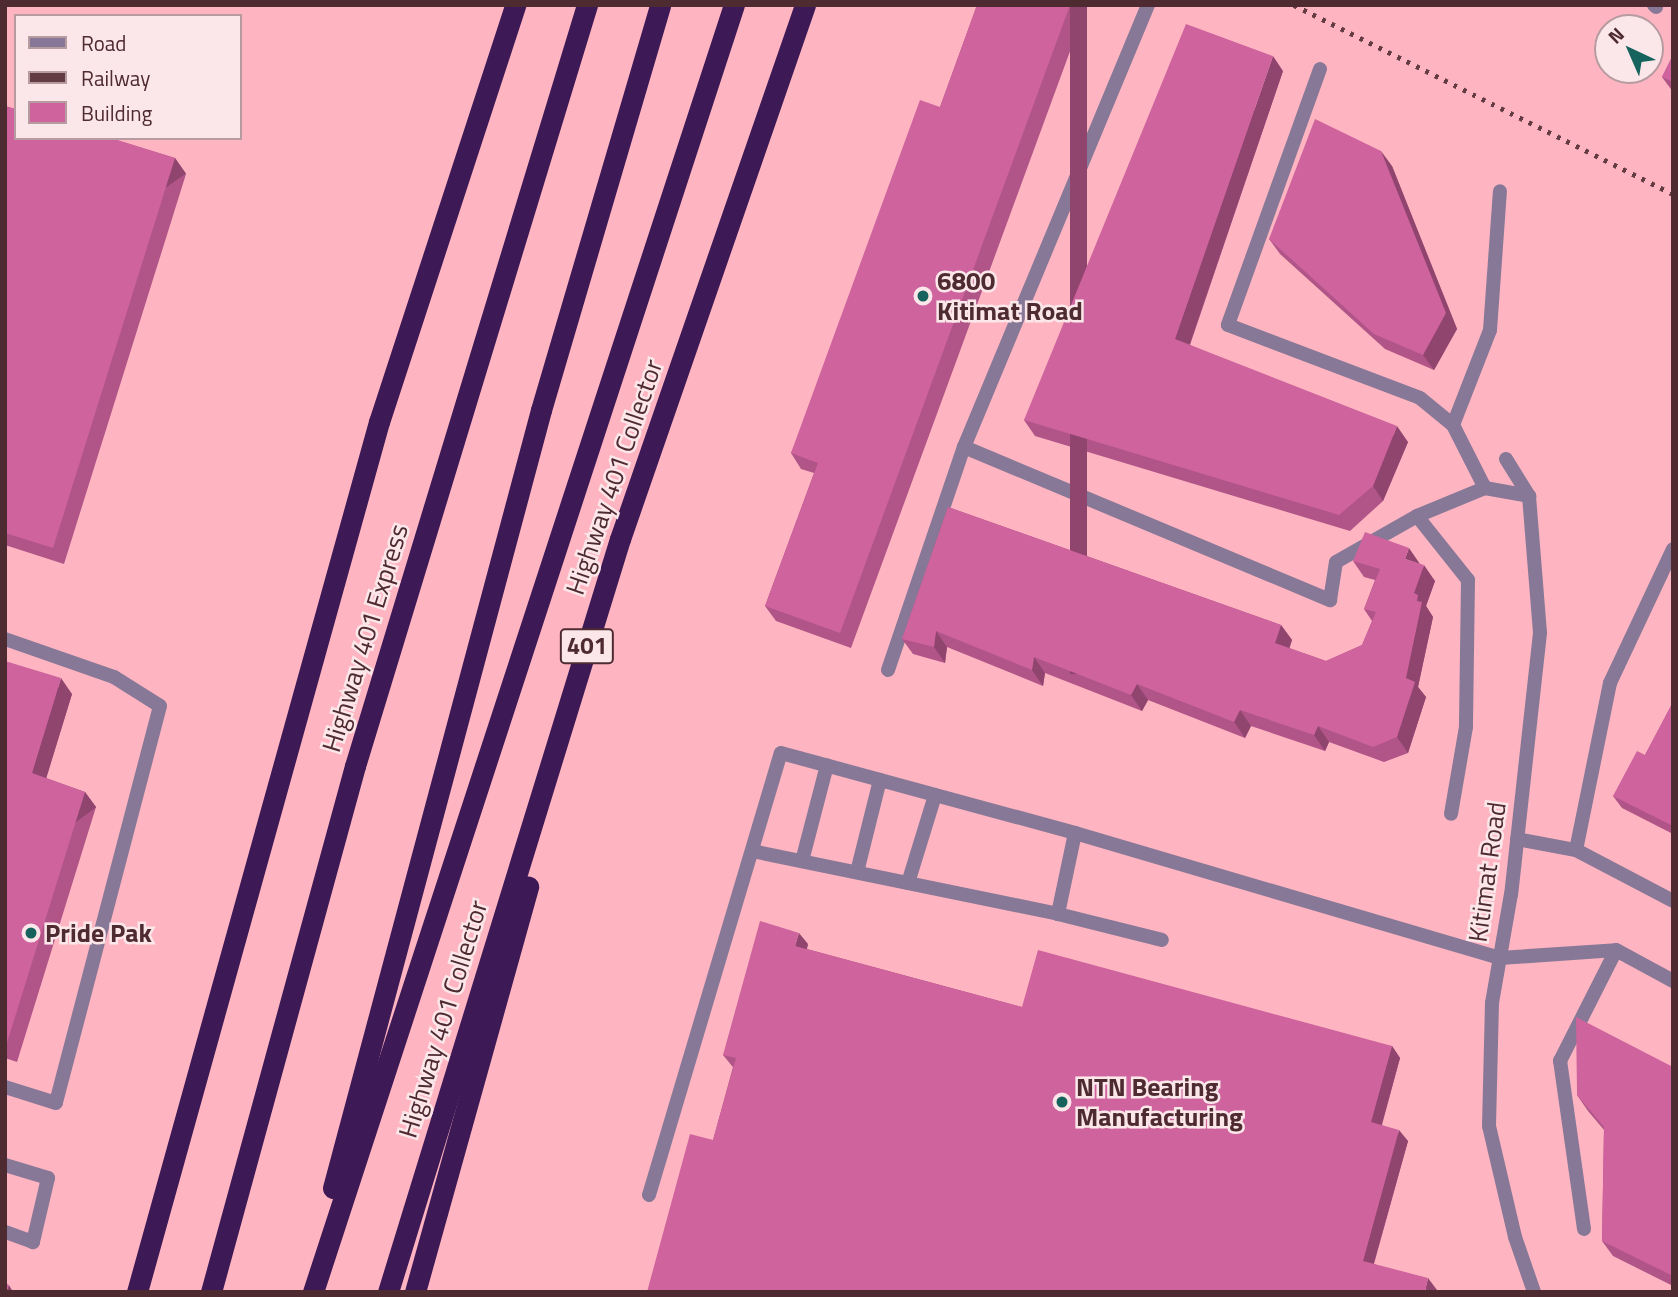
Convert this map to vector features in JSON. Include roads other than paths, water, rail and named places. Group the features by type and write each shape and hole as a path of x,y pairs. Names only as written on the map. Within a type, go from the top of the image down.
{"highway":[{"path":"135,1292 379,422 514,5"},
{"name":"Highway 401 Express","path":"211,1292 355,766 587,5"},
{"path":"306,1292 537,424 660,5"},
{"path":"313,1292 734,5"},
{"name":"Highway 401 Collector","path":"388,1292 620,539 805,5"},
{"path":"415,1292 620,539"}],"street":[{"path":"888,670 964,447 1148,5"},
{"path":"1320,69 1228,325 1420,398 1453,425 1485,488"},
{"path":"1453,425 1490,331 1500,191"},
{"path":"964,447 1330,600 1336,562 1417,516 1485,488 1529,496"},
{"name":"Kitimat Road","path":"1506,459 1529,496 1540,634 1517,839 1492,1003 1489,1126 1515,1237 1534,1292"},
{"path":"1417,516 1468,580 1466,727 1451,814"},
{"path":"1576,850 1610,683 1673,549"},
{"path":"5,639 114,677 160,706 56,1103 5,1087"},
{"path":"649,1195 781,753 1075,833 1500,958 1616,950 1673,981"},
{"path":"802,861 827,765"},
{"path":"857,872 880,780"},
{"path":"908,883 935,795"},
{"path":"1058,914 1075,833"},
{"path":"1517,839 1576,850 1673,901"},
{"path":"752,850 1058,914 1162,940"},
{"path":"1584,1229 1559,1061 1616,950"},
{"path":"5,1166 48,1178 33,1242 5,1232"}],"railway":[{"path":"1294,5 1673,194"}],"place":[{"name":"6800 Kitimat Road","path":"923,296"},
{"name":"Pride Pak","path":"31,933"},
{"name":"NTN Bearing Manufacturing","path":"1062,1102"}]}
